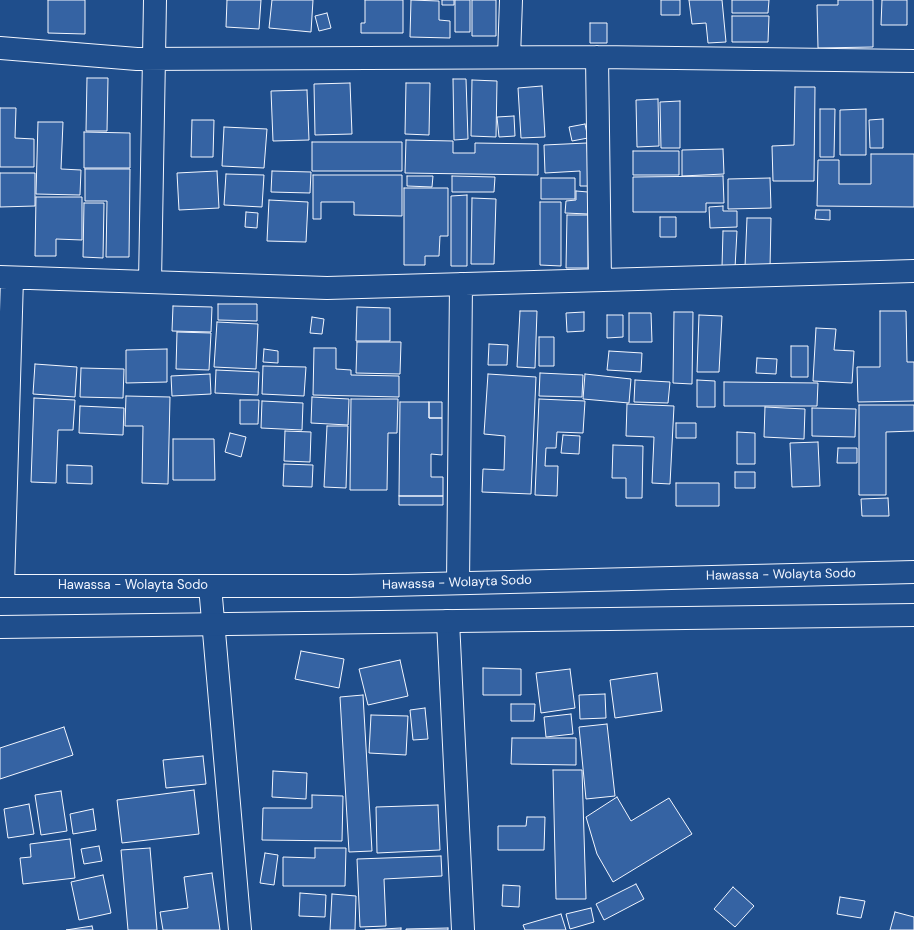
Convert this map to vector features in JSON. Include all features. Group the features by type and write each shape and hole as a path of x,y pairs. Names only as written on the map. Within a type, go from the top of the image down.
{"street":[{"path":"150,282 155,0"},
{"path":"509,57 511,0"},
{"path":"0,48 137,59 597,57 914,61"},
{"path":"597,57 600,280"},
{"path":"2,586 6,278 327,288 914,270"},
{"path":"458,583 461,284"},
{"name":"Hawassa - Wolayta Sodo","path":"2,586 348,586 914,572"},
{"path":"210,586 240,930"},
{"path":"0,627 914,615"},
{"path":"448,621 463,930"}],"building":[{"path":"48,0 85,0 85,34 48,33"},
{"path":"227,0 261,0 259,29 226,27"},
{"path":"272,0 313,0 311,32 269,28"},
{"path":"365,0 403,0 403,33 361,33 361,23 365,23"},
{"path":"411,0 439,1 439,20 450,21 450,38 410,37"},
{"path":"442,0 454,0 454,5 442,5"},
{"path":"455,0 470,0 470,32 455,32"},
{"path":"472,0 496,0 496,36 472,36"},
{"path":"661,0 680,0 680,15 661,15"},
{"path":"689,0 722,0 726,42 708,43 706,23 692,24"},
{"path":"732,0 769,0 768,13 732,13"},
{"path":"838,0 873,0 873,47 818,48 817,5 838,5"},
{"path":"882,0 907,0 907,25 881,25"},
{"path":"327,13 331,28 319,31 315,16"},
{"path":"732,16 769,16 768,42 732,42"},
{"path":"590,23 607,23 607,43 590,43"},
{"path":"87,78 108,78 107,131 86,131"},
{"path":"453,79 466,79 468,139 454,140"},
{"path":"472,80 497,81 496,137 471,136"},
{"path":"350,83 352,134 315,135 314,84"},
{"path":"406,83 430,83 429,135 405,134"},
{"path":"542,86 545,137 521,138 518,88"},
{"path":"795,87 815,87 814,181 773,181 772,146 794,145"},
{"path":"307,90 309,140 273,141 271,91"},
{"path":"658,99 659,146 637,147 636,100"},
{"path":"680,101 680,148 661,148 660,102"},
{"path":"0,108 16,108 15,138 34,139 34,167 0,167"},
{"path":"820,109 835,109 834,157 820,157"},
{"path":"866,109 866,155 840,155 840,110"},
{"path":"514,116 515,136 499,137 497,117"},
{"path":"883,119 883,148 870,148 869,120"},
{"path":"192,120 214,120 213,157 191,157"},
{"path":"38,122 63,122 61,169 81,170 80,195 36,194"},
{"path":"585,124 588,138 572,141 569,127"},
{"path":"224,127 267,129 264,168 222,166"},
{"path":"84,132 130,133 130,168 84,168"},
{"path":"406,140 453,141 453,153 475,153 475,143 538,144 538,175 405,173"},
{"path":"312,142 402,142 402,171 312,171"},
{"path":"587,143 589,186 580,186 580,171 545,173 544,145"},
{"path":"723,149 724,174 682,176 682,150"},
{"path":"633,151 679,151 679,175 633,175"},
{"path":"871,154 914,154 914,207 817,206 818,160 839,160 839,184 871,184"},
{"path":"85,169 130,169 129,257 106,257 107,201 85,201"},
{"path":"217,171 219,208 179,210 177,173"},
{"path":"272,171 311,172 310,193 271,192"},
{"path":"0,173 35,173 35,206 0,207"},
{"path":"226,174 264,175 262,207 224,205"},
{"path":"313,175 402,175 402,216 354,215 354,202 321,202 321,219 313,219"},
{"path":"407,176 433,176 432,187 407,186"},
{"path":"452,176 495,177 494,192 452,192"},
{"path":"723,176 724,203 706,203 706,212 633,212 633,177"},
{"path":"541,178 575,178 575,199 541,199"},
{"path":"770,178 771,208 728,209 728,179"},
{"path":"404,188 448,188 448,236 440,236 439,256 425,256 425,265 404,265"},
{"path":"576,191 588,192 588,214 565,213 566,201 576,200"},
{"path":"467,195 467,266 451,266 451,196"},
{"path":"36,197 82,197 82,240 56,239 56,256 35,256"},
{"path":"472,198 496,199 494,264 471,264"},
{"path":"269,200 308,202 306,242 267,241"},
{"path":"540,202 561,202 561,266 540,265"},
{"path":"84,203 104,203 103,258 83,257"},
{"path":"723,206 723,211 737,211 737,227 710,228 709,207"},
{"path":"816,210 830,210 830,220 815,219"},
{"path":"246,212 258,213 257,228 245,227"},
{"path":"567,215 588,215 588,268 566,268"},
{"path":"660,217 676,217 676,237 660,237"},
{"path":"747,218 771,218 770,268 745,267"},
{"path":"723,231 737,231 735,268 722,267"},
{"path":"218,304 257,304 257,321 218,320"},
{"path":"173,306 212,307 211,332 172,331"},
{"path":"357,307 390,308 390,341 356,341"},
{"path":"520,311 537,311 535,368 517,367"},
{"path":"880,311 906,311 907,362 914,362 914,401 858,402 857,367 880,367"},
{"path":"584,312 584,331 567,332 566,313"},
{"path":"674,312 693,312 692,384 673,383"},
{"path":"629,313 651,313 652,342 629,342"},
{"path":"607,315 623,315 623,337 607,338"},
{"path":"699,315 722,316 719,372 697,372"},
{"path":"312,317 324,319 322,334 310,333"},
{"path":"217,322 258,324 256,369 214,367"},
{"path":"816,328 836,329 834,350 854,351 852,383 813,381"},
{"path":"177,332 211,333 209,370 176,369"},
{"path":"539,337 554,337 554,366 539,366"},
{"path":"357,342 401,342 400,374 356,373"},
{"path":"489,344 508,345 507,365 488,365"},
{"path":"791,346 808,346 808,377 791,377"},
{"path":"314,348 336,348 336,369 351,370 351,375 399,376 399,397 313,395"},
{"path":"167,349 167,382 126,383 126,350"},
{"path":"264,349 278,351 278,363 263,362"},
{"path":"609,351 642,353 641,372 607,370"},
{"path":"757,358 777,359 776,374 756,373"},
{"path":"35,364 77,367 75,397 33,394"},
{"path":"263,366 306,367 304,396 262,394"},
{"path":"81,368 124,369 123,398 80,397"},
{"path":"216,370 259,372 258,395 215,393"},
{"path":"540,373 583,375 582,397 539,396"},
{"path":"210,374 211,394 172,396 171,376"},
{"path":"488,374 536,377 531,494 482,492 483,469 504,470 505,436 484,434"},
{"path":"585,374 631,379 629,403 583,399"},
{"path":"635,380 670,382 668,403 634,402"},
{"path":"697,380 715,381 715,407 697,407"},
{"path":"724,382 818,383 817,406 724,406"},
{"path":"126,396 170,397 168,484 142,483 143,426 125,426"},
{"path":"312,397 349,399 348,425 311,423"},
{"path":"34,398 75,400 73,430 58,430 56,483 31,482"},
{"path":"351,399 398,399 397,433 388,433 387,490 350,490"},
{"path":"539,399 585,401 583,433 557,432 556,448 546,448 545,466 558,466 557,496 535,495"},
{"path":"240,400 259,400 258,424 240,424"},
{"path":"262,401 303,403 302,430 261,428"},
{"path":"400,402 429,402 429,418 442,418 442,455 431,454 431,477 443,477 443,496 399,496"},
{"path":"429,402 442,402 442,418 429,418"},
{"path":"627,404 674,406 670,484 652,483 654,437 626,436"},
{"path":"859,405 914,405 914,431 886,432 886,495 859,495"},
{"path":"80,406 124,408 123,435 79,433"},
{"path":"765,407 805,409 804,439 764,437"},
{"path":"812,408 856,409 855,437 812,436"},
{"path":"676,423 696,423 696,438 676,438"},
{"path":"327,426 348,426 346,488 324,487"},
{"path":"285,431 311,432 310,462 284,461"},
{"path":"737,432 755,433 755,464 737,464"},
{"path":"230,433 246,437 241,457 225,452"},
{"path":"563,435 580,436 579,454 561,453"},
{"path":"173,439 214,439 215,480 173,480"},
{"path":"818,442 820,486 792,487 790,443"},
{"path":"613,445 643,446 642,498 626,498 626,478 612,478"},
{"path":"838,448 857,448 857,463 837,463"},
{"path":"284,464 313,465 312,487 283,486"},
{"path":"67,465 92,466 92,484 67,483"},
{"path":"735,472 755,472 755,488 735,488"},
{"path":"676,483 719,483 719,506 676,506"},
{"path":"399,496 443,496 443,505 399,505"},
{"path":"888,498 889,516 862,516 861,499"},
{"path":"301,651 344,659 339,688 295,679"},
{"path":"400,660 408,696 368,705 359,669"},
{"path":"483,668 521,669 521,695 483,695"},
{"path":"570,669 575,708 541,713 536,673"},
{"path":"657,673 662,711 615,718 610,680"},
{"path":"605,694 606,718 580,719 579,695"},
{"path":"363,695 372,851 349,852 340,697"},
{"path":"511,704 535,704 534,721 511,721"},
{"path":"425,708 428,739 413,740 410,710"},
{"path":"571,714 573,734 546,737 544,717"},
{"path":"371,715 408,716 406,755 369,753"},
{"path":"607,724 615,796 586,799 579,727"},
{"path":"64,727 73,755 0,779 0,748"},
{"path":"512,738 576,738 576,765 511,764"},
{"path":"203,756 206,784 166,788 163,760"},
{"path":"553,770 582,770 586,899 556,899"},
{"path":"273,771 307,773 306,799 272,797"},
{"path":"194,790 199,834 122,843 117,800"},
{"path":"61,791 67,831 41,835 35,795"},
{"path":"312,795 343,796 342,841 262,840 263,808 312,808"},
{"path":"617,797 631,821 669,798 692,834 613,882 597,854 586,817"},
{"path":"29,804 34,834 8,838 4,809"},
{"path":"438,805 440,850 377,853 376,807"},
{"path":"93,809 96,830 73,834 70,814"},
{"path":"527,817 545,817 544,850 498,850 498,826 526,826"},
{"path":"70,839 75,878 23,884 20,858 31,857 30,844"},
{"path":"99,846 102,861 84,864 81,849"},
{"path":"150,848 157,930 128,930 121,850"},
{"path":"315,848 346,848 345,886 283,886 283,857 315,858"},
{"path":"265,853 278,855 274,885 260,883"},
{"path":"441,856 442,876 384,879 386,926 360,927 357,859"},
{"path":"212,873 220,930 163,930 160,912 188,908 184,877"},
{"path":"103,875 111,913 79,920 71,882"},
{"path":"636,884 644,899 604,920 596,904"},
{"path":"503,885 520,886 519,907 502,906"},
{"path":"733,887 754,906 735,927 714,909"},
{"path":"300,893 326,895 325,917 299,916"},
{"path":"332,894 356,896 355,930 330,930"},
{"path":"840,897 865,901 861,918 837,914"},
{"path":"591,908 594,922 570,929 566,914"},
{"path":"895,912 914,917 914,930 890,930"},
{"path":"561,914 566,930 525,930 523,925"},
{"path":"92,926 93,930 66,930"},
{"path":"401,928 401,930 365,930"},
{"path":"448,928 448,930 406,930 406,929"}]}
